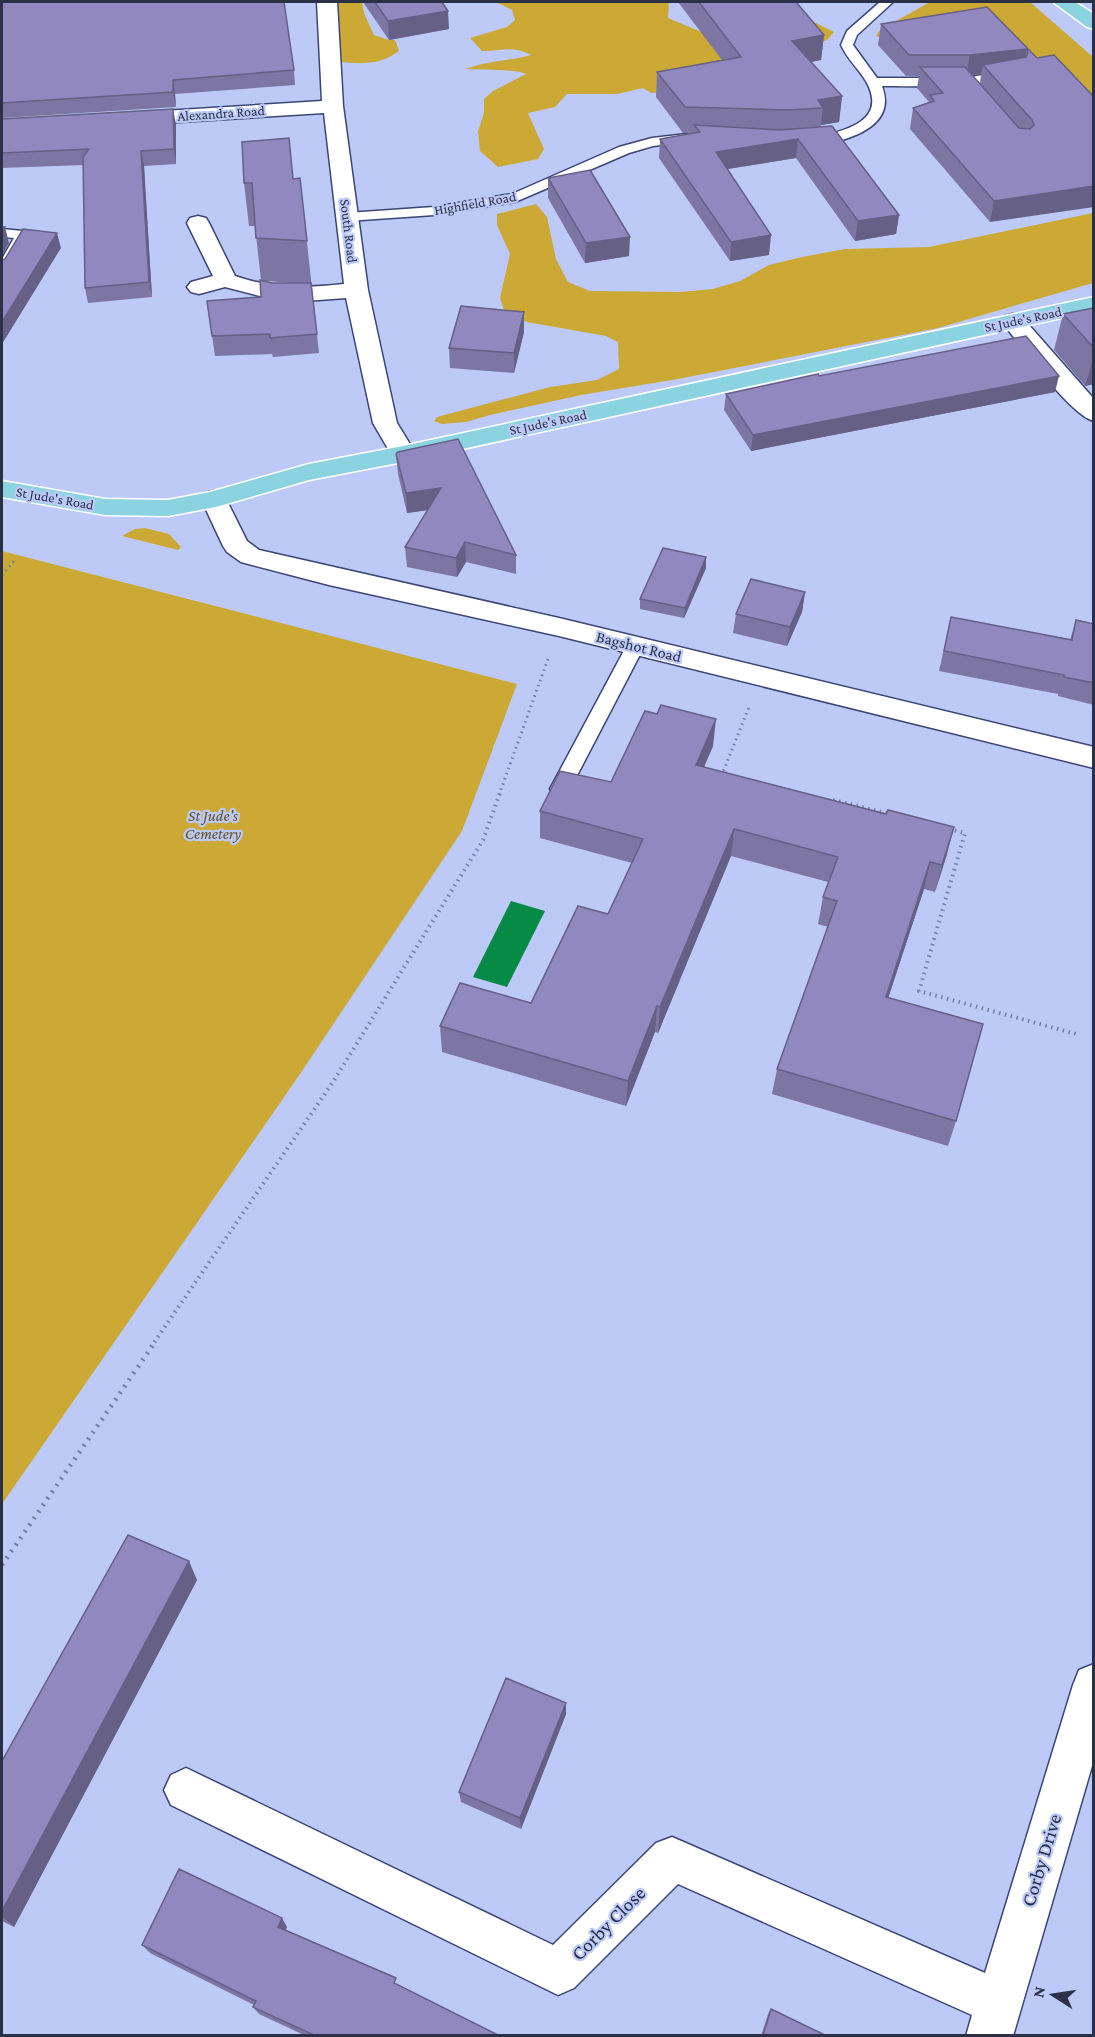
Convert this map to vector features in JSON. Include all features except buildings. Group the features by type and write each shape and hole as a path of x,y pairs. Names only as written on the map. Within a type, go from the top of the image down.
{"main road":[{"path":"1063,2 1089,23"},
{"name":"St Jude's Road","path":"2,489 98,507 168,508 214,499 297,475 1094,304"}],"street":[{"name":"South Road","path":"327,2 333,106 356,290 385,423 403,454"},
{"name":"Alexandra Road","path":"107,120 333,106"},
{"path":"198,223 226,280"},
{"path":"199,287 226,280 255,291 279,295 356,290"},
{"path":"1013,321 1064,383 1094,414"},
{"name":"Bagshot Road","path":"214,499 236,546 250,556 636,645 1094,758"},
{"name":"Corby Drive","path":"994,2019 1094,1685"},
{"name":"Corby Close","path":"186,1790 558,1972 672,1859 994,2019"}],"lane":[{"path":"800,143 843,136 868,123 876,116 879,107 878,90 850,52 848,40 856,29 887,2"},
{"path":"873,82 970,87 1016,73"},
{"name":"Highfield Road","path":"346,217 379,217 514,198 624,150 666,140 699,137"},
{"path":"2,233 23,235 2,270"},
{"path":"560,789 636,645"}],"path":[{"path":"2,575 14,561"},
{"path":"2,1565 333,1082 483,840 559,627"},
{"path":"735,775 723,772 761,676"},
{"path":"826,798 896,816"},
{"path":"942,828 965,833 919,991 1080,1035"}],"green space":[{"path":"334,2 362,2 364,13 374,35 395,40 399,51 385,59 371,62 341,62"},
{"path":"496,2 669,2 668,18 711,36 814,22 834,32 827,40 814,45 666,92 651,93 643,88 617,94 567,94 555,107 528,113 544,149 538,159 498,167 480,151 478,131 484,113 484,99 493,91 526,74 506,70 466,69 531,55 513,49 482,51 470,38 507,27 515,20 512,10"},
{"path":"930,2 1030,2 1093,57 1093,101 876,36 880,30"},
{"path":"536,204 547,217 556,259 568,282 590,291 680,292 713,289 740,281 769,265 802,257 845,249 929,247 1093,213 1093,283 938,328 678,379 581,395 466,422 442,424 434,421 437,417 550,387 597,380 619,369 618,342 606,336 527,322 505,313 500,298 510,254 497,225 497,214"},
{"path":"145,528 169,534 181,547 178,550 122,536 135,529"},
{"name":"St Jude's Cemetery","path":"2,551 517,684 462,831 300,1074 2,1504"}],"shaded area":[{"path":"511,901 545,911 507,987 473,977"}]}
